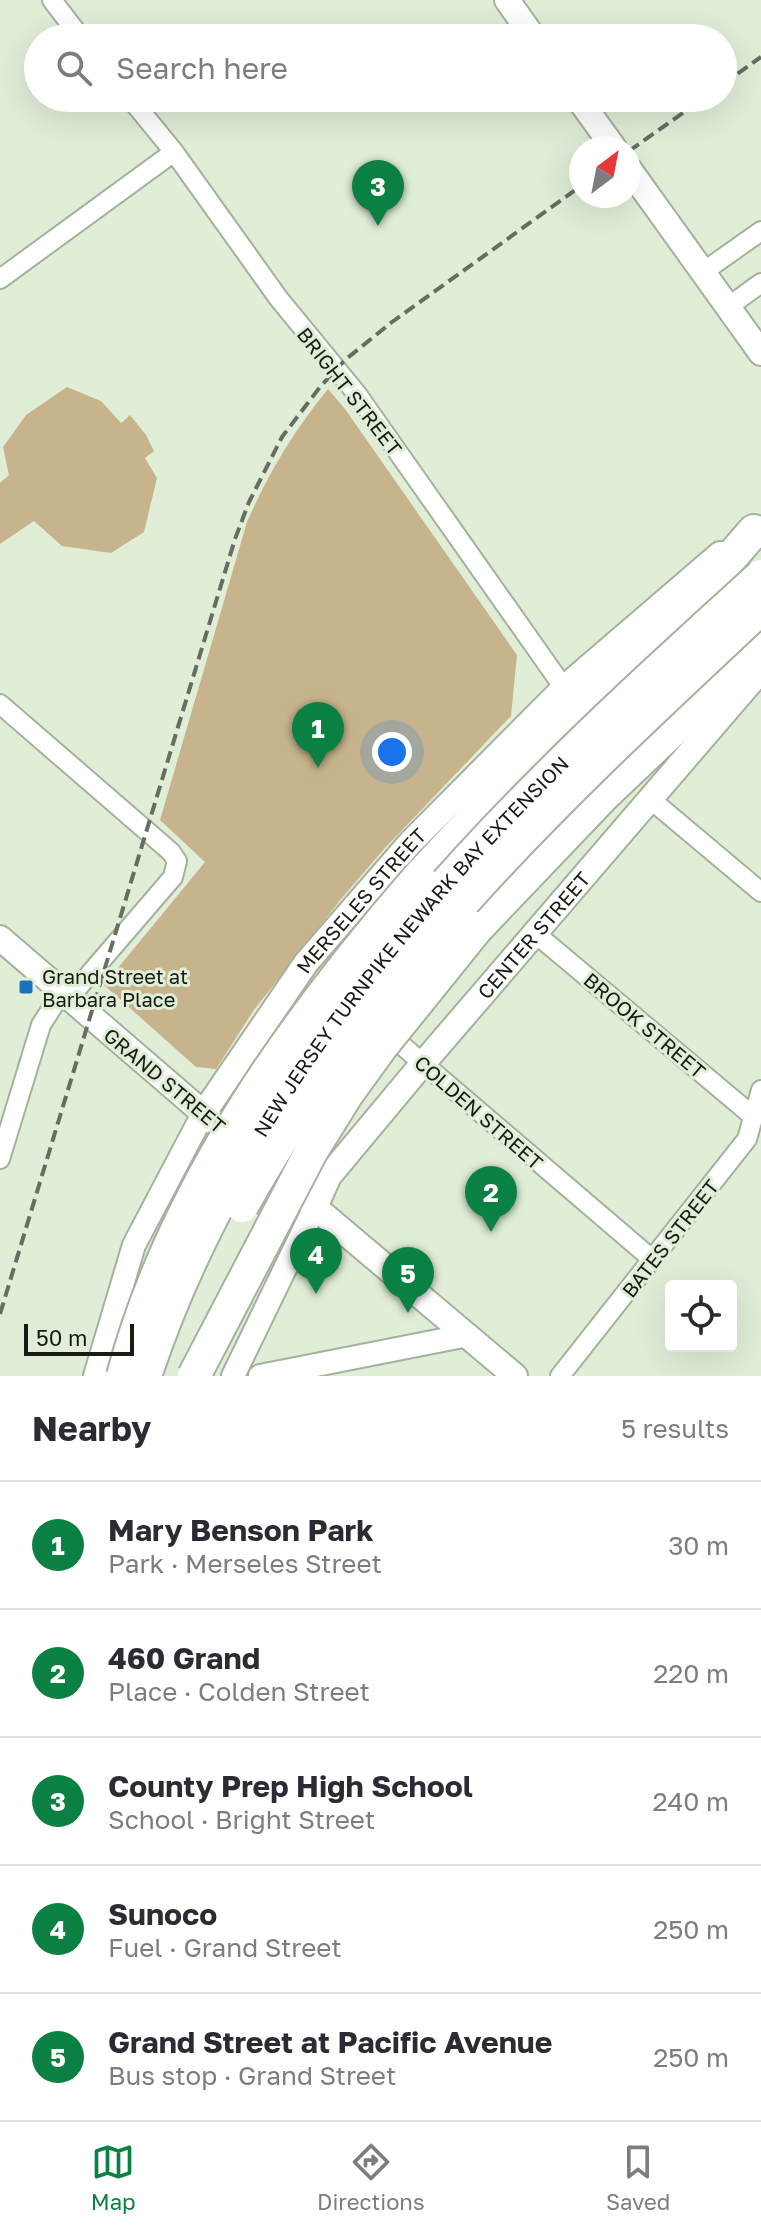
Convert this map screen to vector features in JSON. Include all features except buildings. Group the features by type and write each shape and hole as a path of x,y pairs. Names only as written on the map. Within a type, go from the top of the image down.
{"highway":[{"path":"123,1376 152,1291 179,1226 205,1176 293,1035 333,981 419,877 559,728 686,609 758,528"},
{"name":"NEW JERSEY TURNPIKE NEWARK BAY EXTENSION","path":"145,1376 173,1302 226,1190 274,1108 341,1014 425,909 517,807 761,576"},
{"name":"NEW JERSEY TURNPIKE NEWARK BAY EXTENSION","path":"165,1376 206,1274 253,1185 307,1100 386,992 473,889 550,808 761,608"},
{"path":"194,1376 311,1152 381,1047 477,928 603,796 761,646"},
{"path":"559,728 568,701 564,688"}],"main road":[{"path":"507,0 524,24"},
{"path":"588,112 605,136"},
{"path":"641,186 761,353"},
{"name":"MERSELES STREET","path":"203,1114 306,963 440,810 564,688 702,568 758,528"},
{"name":"CENTER STREET","path":"315,1207 329,1176 761,670"},
{"name":"GRAND STREET","path":"0,938 203,1114 515,1376"}],"street":[{"path":"52,0 70,24"},
{"name":"BRIGHT STREET","path":"141,112 174,152 279,299 357,394 564,688"},
{"path":"0,279 174,152"},
{"path":"703,272 761,231"},
{"path":"728,307 761,283"},
{"path":"0,704 171,852 177,861 173,877 41,1025 0,1159"},
{"path":"649,798 758,884"},
{"name":"BROOK STREET","path":"536,934 754,1117"},
{"name":"COLDEN STREET","path":"306,963 653,1260"},
{"name":"BATES STREET","path":"560,1376 747,1139 761,1090"},
{"name":"MERSELES STREET","path":"95,1376 134,1245 203,1114"},
{"path":"233,1376 315,1207"},
{"path":"260,1376 468,1335"}],"shaded area":[{"path":"67,387 101,401 121,423 130,415 154,451 145,458 157,478 144,532 111,553 62,546 34,521 0,544 0,483 9,475 3,447 26,415"},
{"path":"328,389 517,655 511,716 384,849 341,899 254,1010 216,1069 196,1067 104,985 205,862 160,820 247,522 283,453"}],"railway":[{"path":"737,74 761,57"},
{"path":"641,143 684,112"},
{"path":"0,1314 235,539 249,502 282,437 345,360 392,322 569,195"}],"place":[{"name":"County Prep High School","path":"378,226"},
{"name":"Mary Benson Park","path":"318,768"},
{"name":"Grand Street at Barbara Place","path":"26,987"},
{"name":"460 Grand","path":"491,1232"},
{"name":"Sunoco","path":"316,1294"},
{"name":"Grand Street at Pacific Avenue","path":"408,1313"}]}
